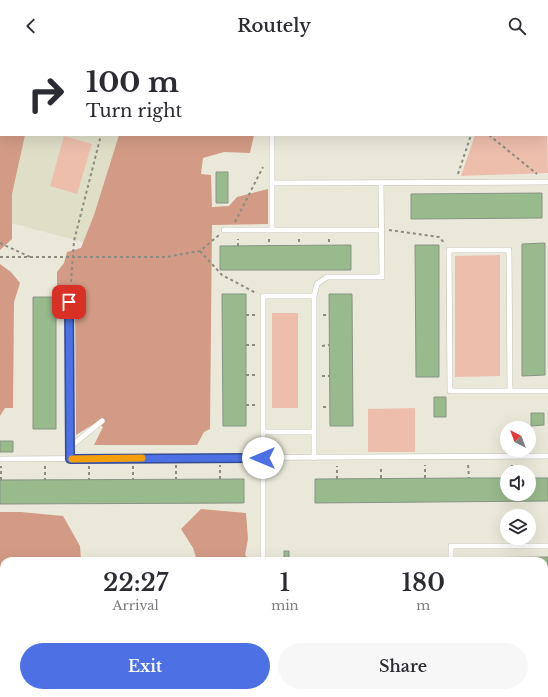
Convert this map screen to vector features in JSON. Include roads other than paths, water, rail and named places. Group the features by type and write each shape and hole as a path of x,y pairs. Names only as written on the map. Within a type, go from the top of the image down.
{"lane":[{"path":"272,136 272,230"},
{"path":"272,183 548,182"},
{"path":"314,458 314,296 317,284 327,277 382,277 381,183"},
{"path":"224,230 381,230"},
{"path":"510,391 509,250 449,250 450,391 510,391 548,391"},
{"path":"263,557 263,296 314,296"},
{"path":"69,302 70,459"},
{"path":"70,447 102,421"},
{"path":"263,432 314,432"},
{"path":"1,459 548,456"},
{"path":"451,557 451,546 548,546"}]}
